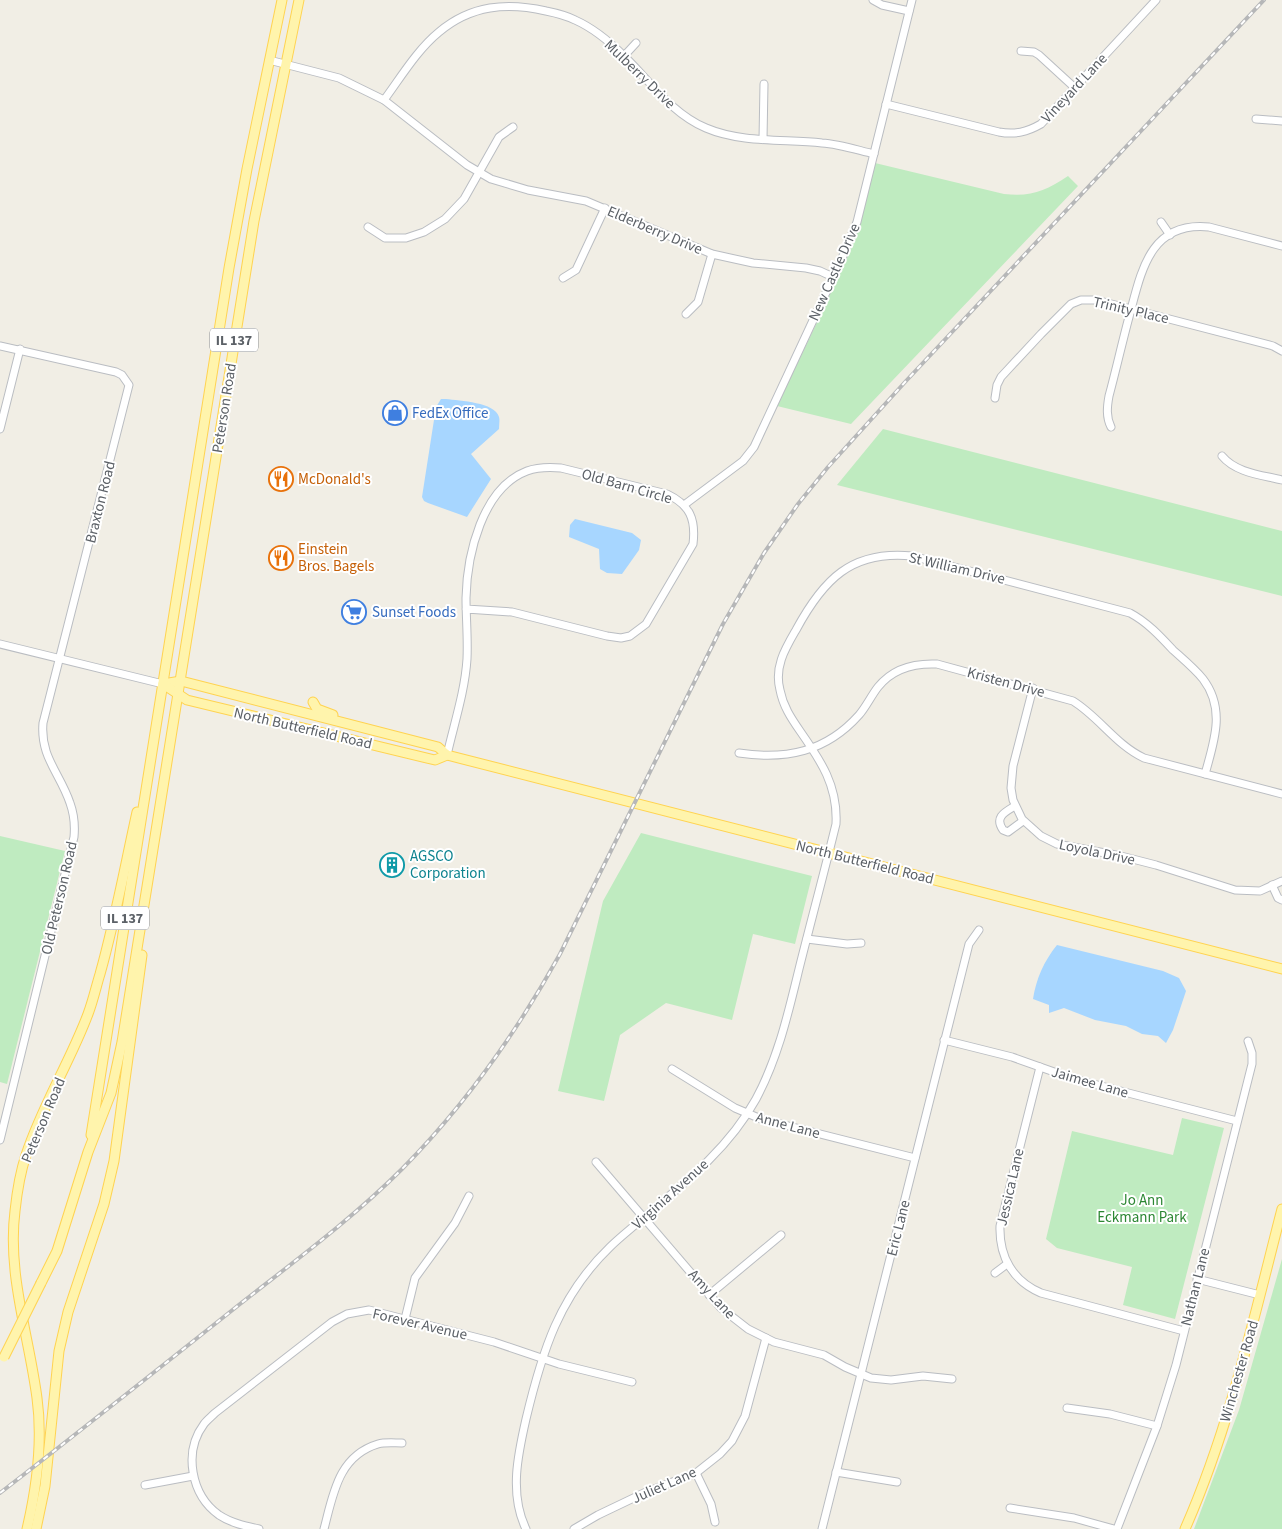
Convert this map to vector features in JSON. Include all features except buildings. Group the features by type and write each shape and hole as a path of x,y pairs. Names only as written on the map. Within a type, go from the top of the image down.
{"main road":[{"name":"Peterson Road","path":"88,1152 230,268 282,0"},
{"name":"Peterson Road","path":"88,1152 111,1093 122,1042 254,221 299,0"},
{"name":"North Butterfield Road","path":"163,684 181,681 303,712 438,747 447,755 1282,970"},
{"name":"North Butterfield Road","path":"163,684 187,700 435,760 447,755"},
{"path":"313,702 317,709 381,729 390,735"},
{"path":"303,712 322,733"},
{"name":"Peterson Road","path":"27,1529 34,1500 40,1426 38,1399 15,1271 13,1240 18,1186 25,1156 33,1136 61,1078 89,1012 111,937 137,811 152,751"},
{"name":"Peterson Road","path":"36,1529 45,1486 59,1351 68,1312 104,1204 114,1161 142,958 158,818"},
{"name":"IL 137","path":"2,1361 57,1251 88,1152"},
{"name":"Winchester Road","path":"1185,1529 1206,1478 1224,1426 1242,1366 1282,1209"}],"street":[{"path":"874,0 909,11"},
{"name":"New Castle Drive","path":"684,505 743,461 754,447 833,278 857,222 912,0"},
{"name":"Vineyard Lane","path":"886,104 1012,134 1032,130 1041,124 1156,0"},
{"name":"Mulberry Drive","path":"384,100 426,43 440,31 470,14 490,8 513,5 532,8 575,20 600,35 624,56 645,80 679,112 706,128 742,138 832,144 874,154"},
{"path":"624,56 636,43"},
{"path":"1021,51 1034,52 1040,55 1075,88"},
{"path":"269,60 339,78 384,100 467,165 480,172"},
{"path":"763,139 764,84"},
{"path":"1256,119 1282,121"},
{"path":"368,227 386,238 406,238 424,232 445,220 464,199 499,137 513,127"},
{"name":"Elderberry Drive","path":"480,172 507,185 586,201 712,254 753,263 806,268 833,278"},
{"path":"562,278 576,270 605,208"},
{"path":"1161,222 1170,235"},
{"path":"1111,427 1107,411 1109,396 1144,263 1155,247 1170,235 1196,226 1209,227 1282,246"},
{"path":"686,314 698,302 712,254"},
{"name":"Trinity Place","path":"995,398 997,385 1001,377 1071,304 1081,300 1096,300 1132,309 1273,346 1282,351"},
{"path":"0,346 20,349 0,429"},
{"name":"Braxton Road","path":"20,349 122,375 128,385 59,660"},
{"path":"1222,456 1227,462 1241,470 1282,480"},
{"name":"Old Barn Circle","path":"447,755 464,683 467,659 466,608 470,562 475,540 488,508 496,495 511,481 527,471 561,468 668,494 684,505 693,522 693,544 646,624 630,636 621,638 607,636 512,612 466,608"},
{"name":"St William Drive","path":"829,852 836,824 837,809 826,769 784,704 779,690 778,676 784,650 819,592 844,571 863,561 884,556 912,556 1117,608 1140,618 1203,679 1211,691 1216,705 1217,723 1206,774"},
{"name":"North Butterfield Road","path":"0,644 163,684"},
{"name":"Old Peterson Road","path":"0,1140 74,837 75,827 71,804 50,762 43,742 42,728 59,660"},
{"name":"Kristen Drive","path":"739,753 780,756 812,748 831,739 849,725 860,714 889,675 913,665 937,664 1033,688 1073,701 1085,708 1134,753 1144,758 1282,794"},
{"name":"Loyola Drive","path":"1033,688 1013,766 1011,788 1015,806 1024,821 1040,836 1057,844 1121,856 1156,865 1235,890 1260,891 1281,882"},
{"path":"1015,806 1002,814 999,825 1008,832 1024,821"},
{"name":"Virginia Avenue","path":"526,1529 519,1508 516,1472 518,1455 542,1358 559,1316 588,1271 610,1247 686,1182 721,1147 746,1114 765,1081 780,1042 829,852"},
{"path":"1272,885 1278,898 1282,900"},
{"name":"Eric Lane","path":"822,1529 968,944 979,930"},
{"path":"807,939 847,944 861,942"},
{"name":"Jaimee Lane","path":"944,1040 1012,1057 1074,1079 1237,1121"},
{"name":"Nathan Lane","path":"1115,1529 1157,1426 1176,1365 1252,1064 1252,1053 1248,1041"},
{"name":"Jessica Lane","path":"1040,1067 1000,1226 1001,1247 1007,1264 1011,1271 1026,1285 1042,1293 1184,1331"},
{"name":"Anne Lane","path":"672,1069 746,1114 915,1158"},
{"name":"Amy Lane","path":"596,1162 709,1295 734,1320 748,1329 774,1342 824,1355 877,1380 923,1376 952,1379"},
{"path":"404,1319 415,1278 455,1223 469,1196"},
{"path":"709,1295 781,1236"},
{"path":"995,1273 1007,1264"},
{"path":"1197,1279 1260,1295"},
{"name":"Forever Avenue","path":"193,1476 192,1454 196,1438 203,1425 215,1413 332,1322 347,1314 369,1310 494,1342 542,1358 632,1382"},
{"name":"Juliet Lane","path":"574,1529 644,1493 696,1473 720,1454 732,1440 745,1416 766,1338"},
{"path":"1067,1408 1110,1414 1157,1426"},
{"path":"324,1529 335,1484 349,1463 367,1449 379,1444 402,1443"},
{"path":"836,1472 897,1482"},
{"path":"696,1473 711,1504 715,1522"},
{"path":"145,1486 193,1476 203,1499 219,1515 259,1529"},
{"path":"1010,1508 1074,1518 1115,1529"}],"green space":[{"path":"875,163 1004,194 1023,195 1038,192 1068,176 1078,186 851,424 777,406 820,317 846,257 867,195"},
{"path":"883,429 1282,531 1282,596 837,485"},
{"path":"641,833 812,876 795,944 753,934 732,1020 666,1003 620,1035 604,1101 558,1091 603,901"},
{"path":"0,836 65,851 7,1084 0,1082"},
{"name":"Jo Ann Eckmann Park","path":"1182,1118 1224,1128 1175,1319 1123,1305 1132,1267 1057,1248 1046,1239 1072,1131 1173,1155"},
{"path":"1282,1259 1282,1529 1194,1529 1239,1410"}],"water":[{"path":"441,399 484,405 496,412 499,418 499,429 471,454 491,479 467,517 428,503 422,497 436,407"},
{"path":"575,519 632,533 641,540 639,550 622,574 607,573 600,569 599,549 569,537 570,525"},
{"path":"1057,945 1163,971 1179,978 1186,991 1173,1030 1166,1043 1158,1036 1142,1034 1126,1026 1095,1020 1064,1008 1049,1013 1049,1005 1033,999 1041,970"}],"railway":[{"path":"0,1493 342,1224 383,1188 425,1145 468,1093 508,1039 560,954 723,624 764,553 798,504 828,467 906,381 1264,0"}],"place":[{"name":"FedEx Office","path":"395,413"},
{"name":"McDonald's","path":"281,479"},
{"name":"Einstein Bros. Bagels","path":"281,558"},
{"name":"Sunset Foods","path":"354,612"},
{"name":"AGSCO Corporation","path":"392,865"}]}
